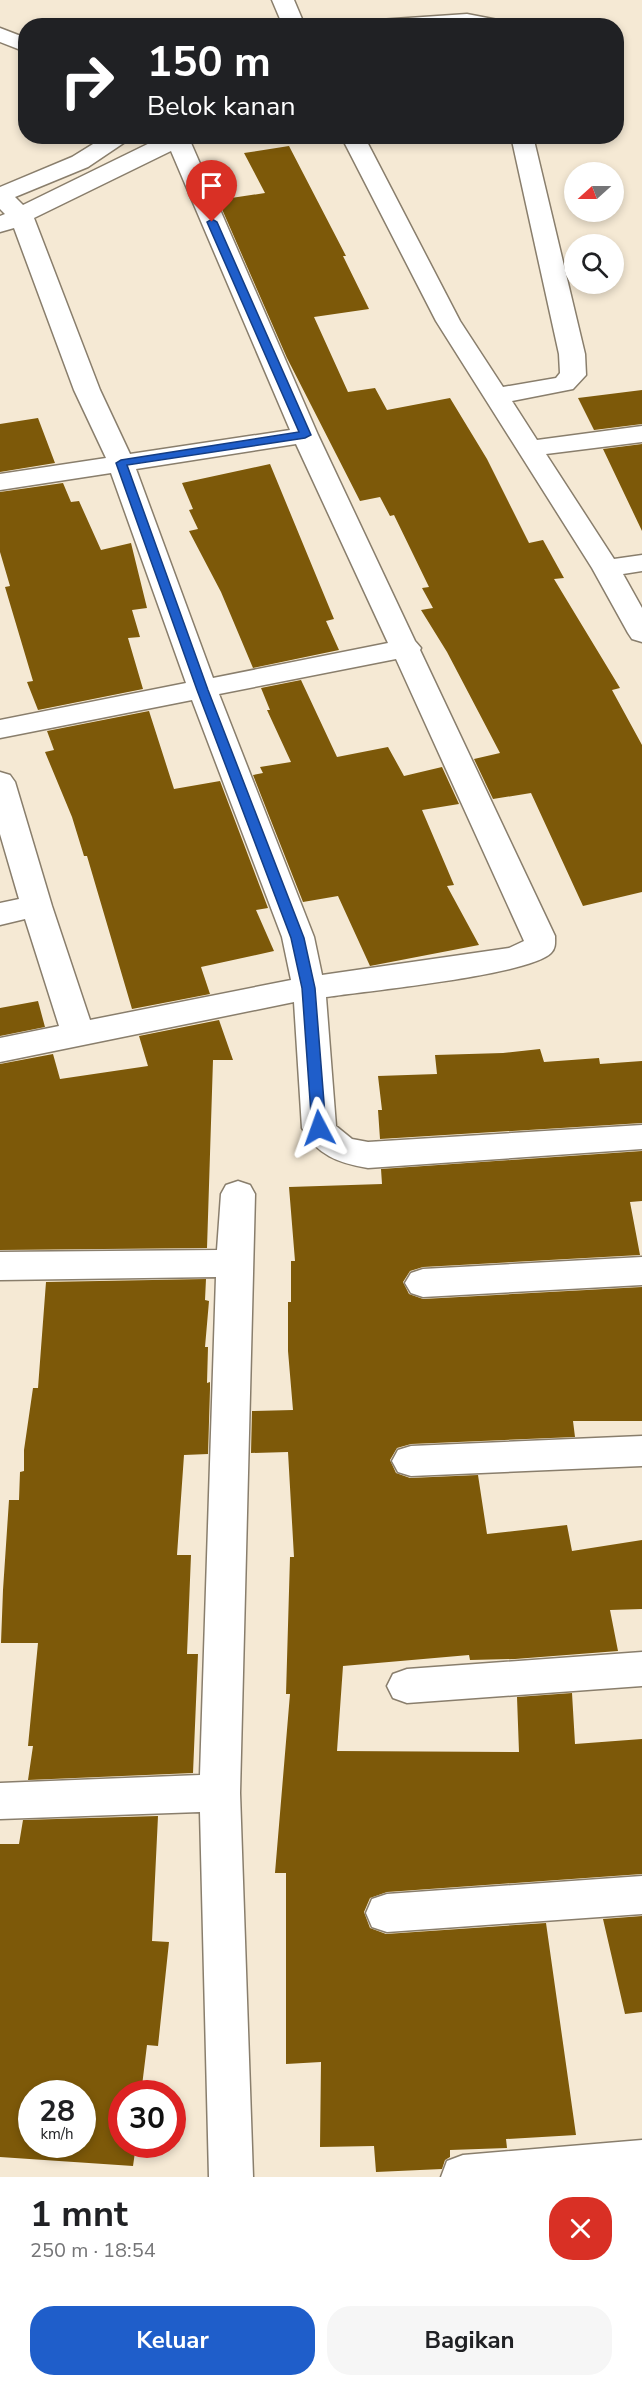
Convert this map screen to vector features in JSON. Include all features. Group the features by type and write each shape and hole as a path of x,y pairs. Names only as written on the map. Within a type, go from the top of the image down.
{"street":[{"path":"283,0 291,18"},
{"path":"0,34 18,42"},
{"path":"5,208 110,144"},
{"path":"5,208 161,144"},
{"path":"0,1050 309,988 516,958 540,946 539,936 407,648 305,435 179,144"},
{"path":"356,144 448,321 606,568 642,633"},
{"path":"497,396 564,384 573,375 572,354 524,144"},
{"path":"5,208 121,463 202,690 298,938 309,988 319,1128 332,1145 346,1152 368,1155 642,1137"},
{"path":"528,449 642,434"},
{"path":"0,482 305,435"},
{"path":"606,568 642,563"},
{"path":"0,729 407,648"},
{"path":"0,782 36,906 78,1034"},
{"path":"0,914 36,906"},
{"path":"231,2177 220,1793 234,1263 238,1194"},
{"path":"0,1266 234,1263"},
{"path":"423,1283 642,1271"},
{"path":"411,1461 642,1451"},
{"path":"407,1686 642,1669"},
{"path":"0,1801 220,1793"},
{"path":"387,1913 642,1895"},
{"path":"463,2177 642,2162"}],"building":[{"path":"289,146 346,256 343,256 369,309 314,317 348,392 375,388 387,410 450,398 487,459 529,543 543,540 564,578 554,579 620,688 612,690 642,745 642,892 583,906 531,793 493,799 474,759 500,753 447,652 421,610 433,608 422,588 429,587 394,515 390,516 380,497 360,501 287,358 218,200 265,193 244,153"},
{"path":"642,390 642,424 594,430 578,398"},
{"path":"38,418 55,463 0,472 0,424"},
{"path":"642,444 642,531 603,449"},
{"path":"270,464 334,619 326,621 339,650 253,668 221,592 189,531 198,529 189,510 193,509 182,483"},
{"path":"63,483 71,502 79,501 101,550 131,543 147,608 132,610 140,637 128,638 143,689 38,710 27,682 33,681 5,587 10,586 0,552 0,492"},
{"path":"301,680 337,757 388,747 404,776 442,767 459,804 422,810 454,885 447,886 479,945 370,966 338,896 303,902 253,775 263,773 260,767 291,762 267,710 270,710 261,688"},
{"path":"149,711 174,789 220,781 268,908 256,910 274,951 201,967 210,994 132,1009 87,856 84,856 72,817 45,752 54,750 47,731"},
{"path":"38,1001 45,1027 0,1036 0,1008"},
{"path":"219,1020 233,1060 213,1060 207,1248 0,1250 0,1064 53,1054 60,1079 148,1066 139,1036"},
{"path":"540,1049 544,1062 599,1058 600,1064 642,1061 642,1123 380,1139 378,1110 382,1110 378,1076 437,1074 435,1055 503,1053"},
{"path":"642,1151 642,1201 630,1202 640,1255 423,1267 410,1271 403,1282 409,1294 423,1299 642,1287 642,1421 573,1421 575,1437 411,1444 397,1448 390,1460 396,1473 410,1478 478,1475 487,1534 567,1525 572,1551 642,1540 642,1609 610,1610 618,1651 515,1659 470,1660 469,1655 343,1666 337,1751 519,1752 517,1697 572,1693 575,1744 642,1739 642,1874 387,1892 370,1898 364,1912 370,1928 386,1934 546,1923 576,2135 506,2139 507,2148 450,2150 450,2157 445,2160 442,2169 376,2172 374,2146 320,2147 321,2062 286,2064 286,1873 275,1873 290,1694 286,1694 290,1557 294,1557 288,1452 251,1453 252,1411 293,1410 288,1351 288,1302 291,1302 291,1261 295,1261 289,1187 382,1184 381,1169"},
{"path":"206,1279 205,1300 209,1301 205,1347 208,1347 207,1383 210,1382 208,1454 184,1455 177,1555 191,1555 187,1654 198,1654 193,1773 28,1780 33,1746 28,1746 38,1643 1,1643 9,1500 19,1500 20,1472 24,1471 24,1450 33,1388 38,1388 46,1282"},
{"path":"158,1816 152,1941 169,1942 158,2046 147,2045 143,2080 108,2080 108,2158 134,2158 133,2166 0,2157 0,1844 19,1844 23,1820"},
{"path":"642,1916 642,2012 625,2014 603,1919"}],"route":[{"path":"212,222 305,435 121,463 202,690 298,938 309,988 319,1128"}]}
